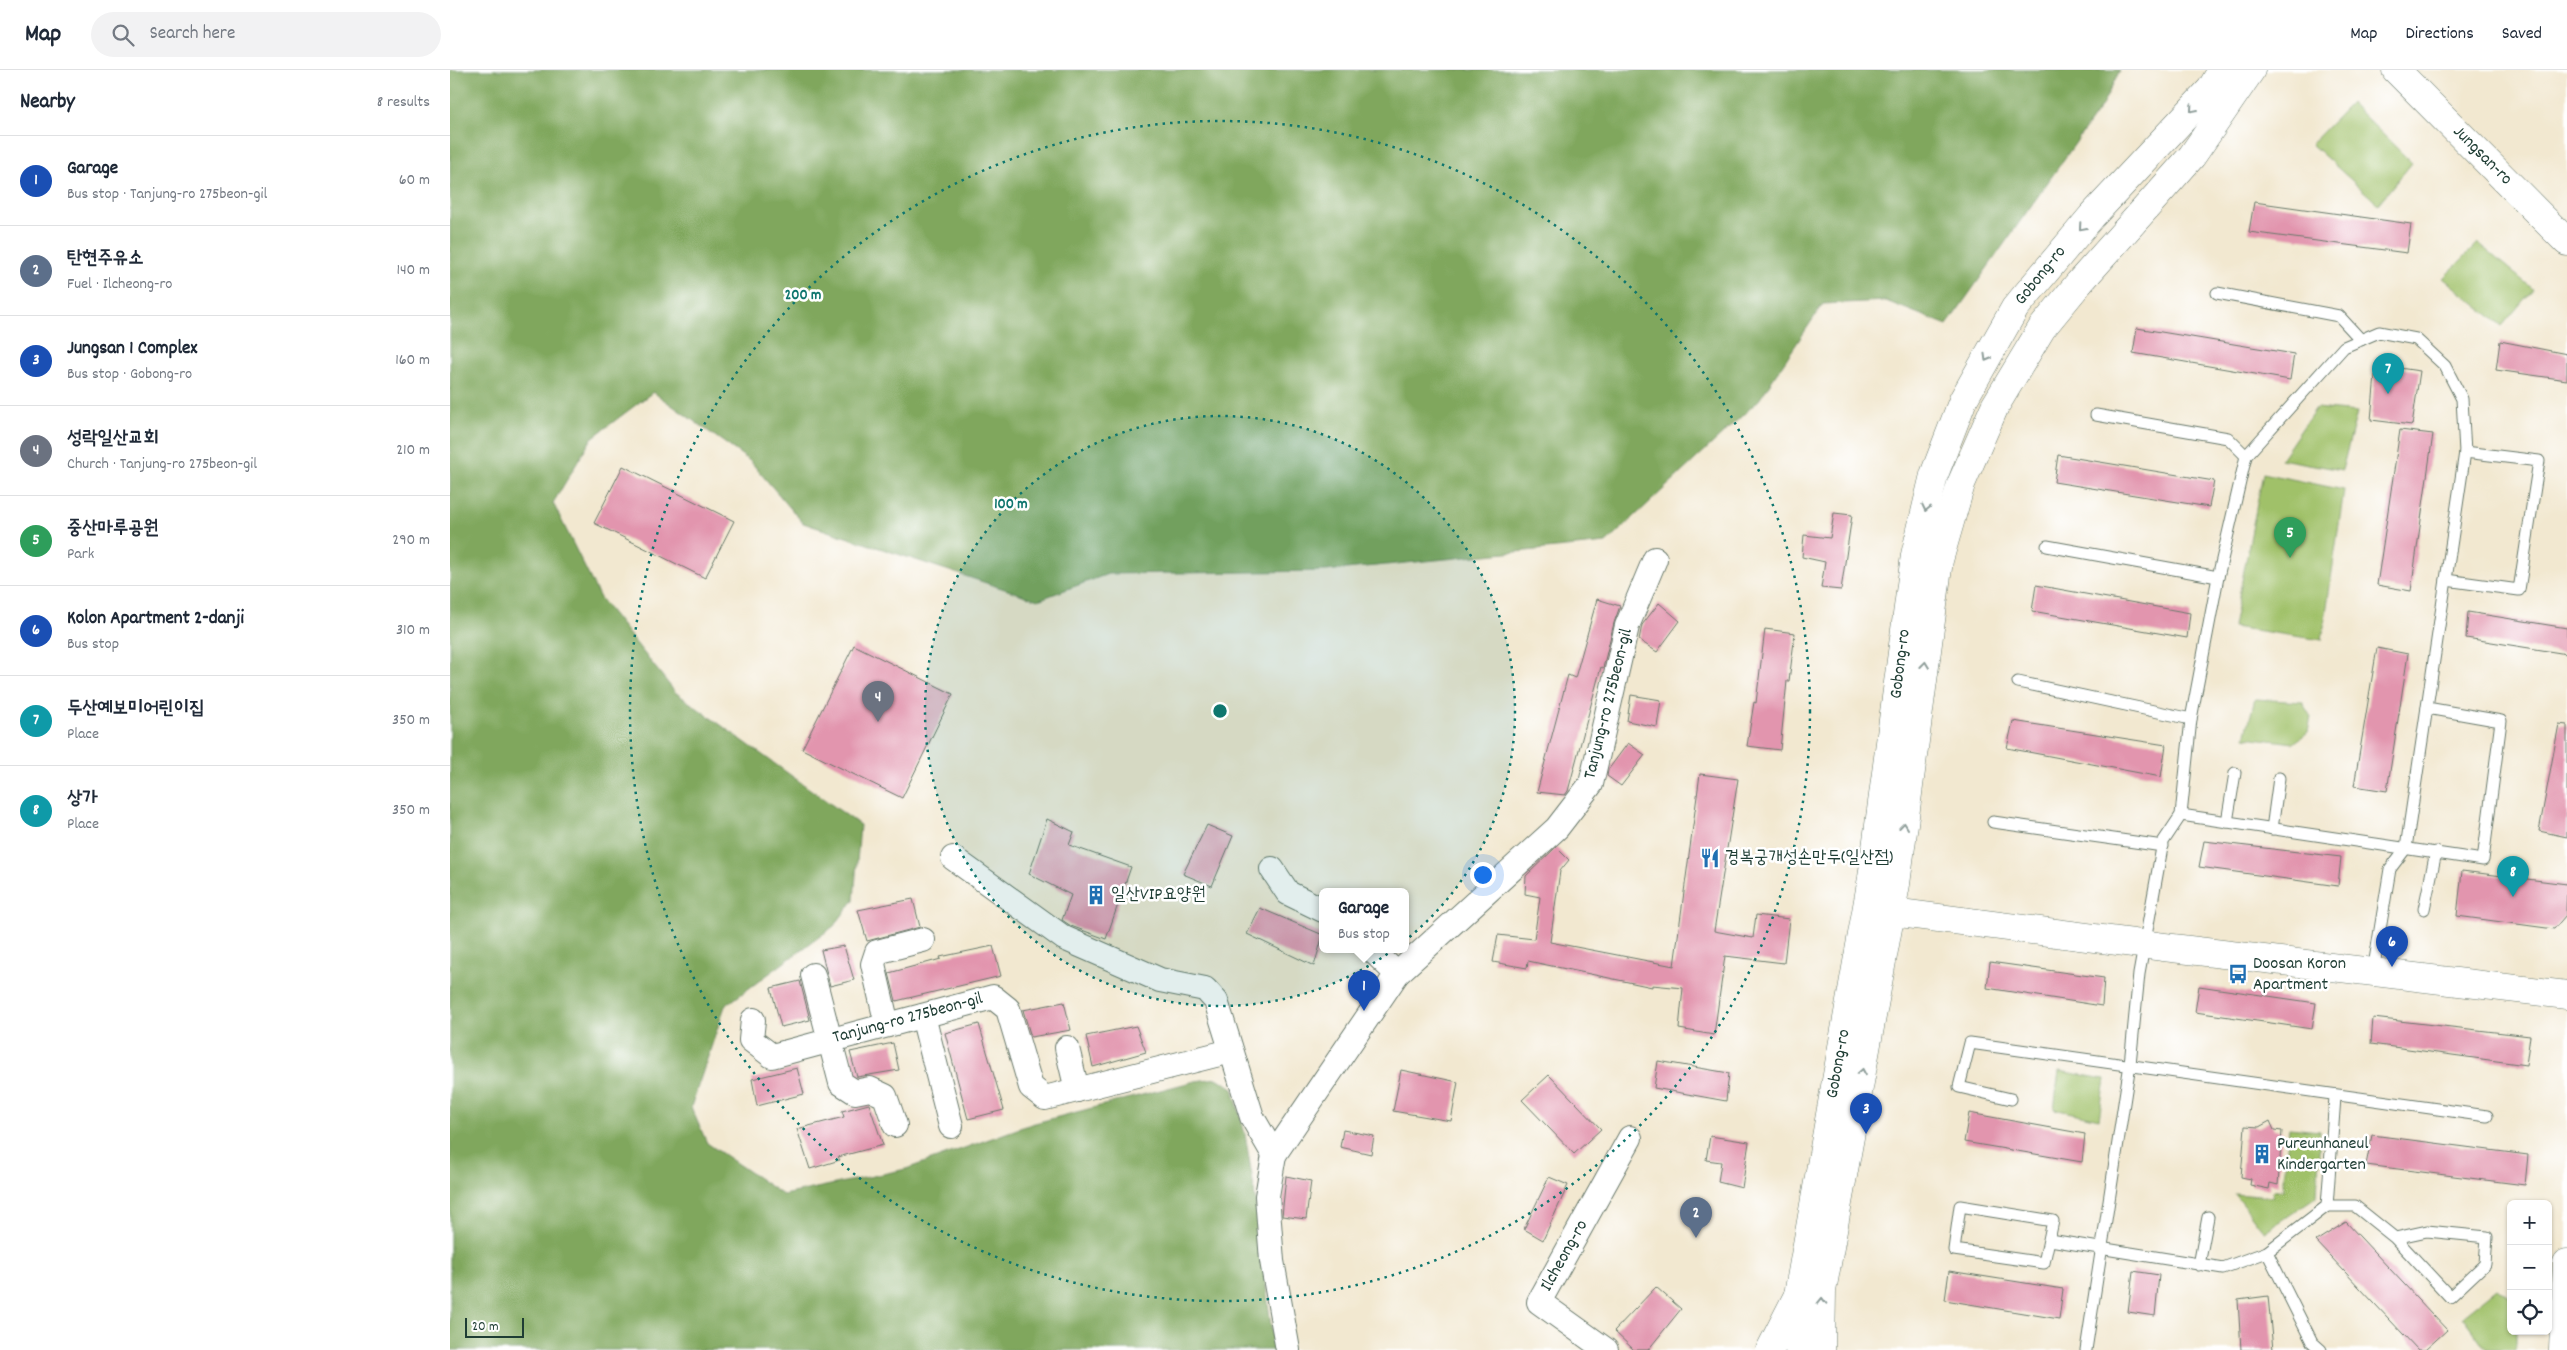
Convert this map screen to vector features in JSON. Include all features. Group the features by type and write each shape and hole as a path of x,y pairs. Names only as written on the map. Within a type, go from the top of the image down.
{"main road":[{"name":"Gobong-ro","path":"1821,1350 1822,1291 1879,911 1915,555 1934,476 1963,400 2015,308 2051,262 2092,216 2181,124 2211,89 2222,70"},
{"name":"Gobong-ro","path":"1799,1350 1798,1295 1879,911 1896,884 1939,560 1961,484 1995,406 2042,328 2079,283 2192,156 2251,70"},
{"name":"Jungsan-ro","path":"2396,70 2567,242"},
{"path":"1879,911 2145,945 2567,995"},
{"path":"2563,1350 2567,1263"},
{"path":"1770,1350 1798,1295"}],"street":[{"name":"Tanjung-ro 275beon-gil","path":"1288,1350 1272,1261 1267,1196 1274,1155 1398,974 1557,828 1591,784 1627,626 1655,559"},
{"path":"953,858 1064,938 1160,980 1205,989 1216,1001 1252,1117 1274,1155"},
{"path":"1272,869 1288,893 1319,908"},
{"path":"887,1025 873,964 877,952 922,940"},
{"path":"1375,953 1398,974"},
{"path":"813,975 841,1083 855,1092 870,1088 886,1096 895,1125"},
{"name":"Tanjung-ro 275beon-gil","path":"753,1020 751,1040 772,1056 993,997 1008,1009 1031,1087 1045,1098 1230,1051"},
{"path":"923,1016 952,1126"},
{"path":"1067,1048 1077,1090"},
{"name":"Ilcheong-ro","path":"1606,1350 1539,1302 1630,1138"}],"lane":[{"path":"2216,292 2340,316 2361,340"},
{"path":"2086,1350 2130,1064 2139,974 2163,846 2181,815 2191,719 2218,577 2246,456 2344,347 2379,332 2416,339 2445,366 2462,399 2465,452 2406,848 2390,869 2373,972"},
{"path":"2096,415 2228,438 2246,456"},
{"path":"2446,580 2519,590 2539,461 2465,452"},
{"path":"2047,546 2218,577"},
{"path":"2018,682 2191,719"},
{"path":"2181,815 2483,860 2501,721 2427,708"},
{"path":"2227,822 2235,773"},
{"path":"2272,829 2279,778"},
{"path":"1993,822 2163,846"},
{"path":"2424,909 2436,852"},
{"path":"2011,1099 1960,1087 1970,1043 2130,1064 2335,1096 2487,1116"},
{"path":"2327,1206 2335,1096"},
{"path":"1960,1206 2053,1221 2050,1240 2044,1263 1954,1250 1960,1206"},
{"path":"2050,1240 2199,1266 2223,1268 2267,1252 2327,1206 2355,1206 2395,1238 2450,1297 2485,1264 2487,1238 2428,1231 2395,1238"},
{"path":"2199,1266 2208,1217"},
{"path":"2267,1252 2315,1348"}],"green space":[{"path":"450,70 2120,70 2103,104 1947,325 1886,301 1823,304 1759,400 1606,543 1326,571 1108,574 1038,600 803,523 750,461 653,392 592,438 553,503 600,598 675,692 860,825 854,900 834,926 725,1006 691,1107 707,1143 783,1195 906,1169 1031,1124 1195,1081 1217,1078 1233,1088 1245,1134 1253,1182 1274,1350 450,1350"},
{"path":"2351,103 2412,163 2378,204 2311,144"},
{"path":"2478,243 2533,289 2502,326 2443,278"},
{"path":"2316,408 2357,412 2342,470 2281,459"},
{"path":"2263,473 2344,490 2322,640 2233,627"},
{"path":"2255,699 2302,702 2311,717 2308,732 2294,743 2245,737"},
{"path":"2059,1071 2105,1079 2099,1119 2054,1109"},
{"path":"2289,1128 2320,1131 2317,1196 2264,1232 2235,1194 2272,1197 2273,1190 2283,1190"},
{"path":"2497,1288 2507,1296 2507,1335 2516,1335 2516,1350 2487,1350 2462,1316"}],"building":[{"path":"2254,202 2411,224 2407,253 2249,232"},
{"path":"2137,328 2294,354 2290,380 2133,353"},
{"path":"2500,341 2567,354 2567,380 2496,370"},
{"path":"2392,367 2420,371 2412,425 2371,420 2375,375 2391,377"},
{"path":"2400,430 2433,434 2411,591 2377,585"},
{"path":"2058,455 2214,481 2209,507 2054,482"},
{"path":"623,466 734,521 705,578 594,523"},
{"path":"1834,513 1852,515 1841,590 1821,588 1825,562 1802,557 1804,535 1830,538"},
{"path":"2036,585 2190,613 2187,638 2032,611"},
{"path":"1597,599 1620,606 1603,668 1601,667 1568,791 1565,795 1537,792 1568,675 1575,678"},
{"path":"1659,603 1680,621 1657,652 1639,640 1642,625"},
{"path":"2468,612 2567,628 2567,654 2466,638"},
{"path":"1765,629 1795,633 1789,681 1787,681 1780,750 1747,746 1754,702 1756,703"},
{"path":"854,645 953,694 902,798 802,749"},
{"path":"2377,648 2408,654 2387,791 2354,786"},
{"path":"1631,695 1661,700 1657,727 1627,721"},
{"path":"2013,721 2166,745 2161,777 2007,748"},
{"path":"2559,724 2567,725 2567,837 2539,831"},
{"path":"1628,743 1645,755 1621,786 1607,776 1608,770"},
{"path":"1700,774 1738,779 1714,931 1753,938 1756,915 1789,919 1784,963 1725,956 1714,1035 1679,1029 1683,988 1652,985 1652,987 1528,961 1527,968 1493,962 1498,935 1534,939 1540,897 1525,894 1526,876 1556,847 1569,860 1560,871 1550,942 1674,966"},
{"path":"1047,819 1074,832 1069,845 1131,867 1106,939 1071,926 1062,920 1071,895 1029,874"},
{"path":"1207,825 1233,836 1212,886 1183,874"},
{"path":"2204,841 2341,857 2338,886 2199,867"},
{"path":"2462,871 2567,884 2566,915 2554,929 2457,916"},
{"path":"913,899 920,927 867,941 858,910"},
{"path":"1260,908 1319,933 1319,949 1314,966 1247,934"},
{"path":"844,946 854,980 830,986 821,950"},
{"path":"993,946 1001,976 896,1001 889,973 941,959 940,957"},
{"path":"1990,962 2104,978 2102,1006 1987,988"},
{"path":"800,981 810,1020 781,1027 771,988"},
{"path":"2199,986 2316,1003 2312,1029 2195,1012"},
{"path":"1064,1002 1071,1030 1031,1037 1023,1010"},
{"path":"2373,1018 2530,1036 2526,1065 2371,1044"},
{"path":"979,1024 1004,1110 968,1119 945,1033"},
{"path":"1136,1026 1146,1052 1093,1067 1086,1036"},
{"path":"893,1043 899,1070 857,1077 850,1052"},
{"path":"1658,1061 1729,1073 1726,1101 1654,1088"},
{"path":"797,1068 804,1094 757,1106 752,1079"},
{"path":"1401,1070 1458,1082 1451,1121 1393,1111"},
{"path":"1549,1075 1601,1129 1574,1154 1522,1100"},
{"path":"869,1104 883,1145 838,1157 840,1160 810,1169 797,1129 844,1117 842,1111"},
{"path":"1969,1113 2085,1134 2082,1162 1964,1142"},
{"name":"Pureunhaneul Kindergarten","path":"2270,1121 2274,1130 2282,1131 2278,1185 2270,1183 2269,1189 2250,1185 2251,1179 2241,1177 2245,1126 2259,1127"},
{"path":"1343,1130 1374,1136 1371,1154 1340,1147"},
{"path":"2372,1135 2528,1155 2525,1185 2366,1165"},
{"path":"1710,1136 1749,1142 1742,1188 1718,1182 1721,1162 1706,1160"},
{"path":"1286,1176 1311,1181 1306,1219 1282,1216"},
{"path":"1549,1177 1568,1185 1543,1240 1524,1229"},
{"path":"2346,1222 2447,1330 2425,1350 2418,1350 2316,1241"},
{"path":"1949,1271 2063,1289 2059,1319 1945,1300"},
{"path":"2133,1271 2159,1275 2155,1316 2128,1312"},
{"path":"1656,1287 1681,1309 1648,1350 1634,1350 1614,1331"},
{"path":"2268,1296 2273,1350 2241,1350 2238,1300"}],"place":[{"name":"두산예보미어린이집","path":"2388,394"},
{"name":"중산마루공원","path":"2290,558"},
{"name":"성락일산교회","path":"878,722"},
{"name":"경복궁개성손만두(일산점)","path":"1710,858"},
{"name":"일산VIP요양원","path":"1096,895"},
{"name":"상가","path":"2513,897"},
{"name":"Kolon Apartment 2-danji","path":"2392,967"},
{"name":"Doosan Koron Apartment","path":"2238,974"},
{"name":"Garage","path":"1364,1011"},
{"name":"Jungsan 1 Complex","path":"1866,1134"},
{"name":"Pureunhaneul Kindergarten","path":"2262,1154"},
{"name":"탄현주유소","path":"1696,1238"}]}
